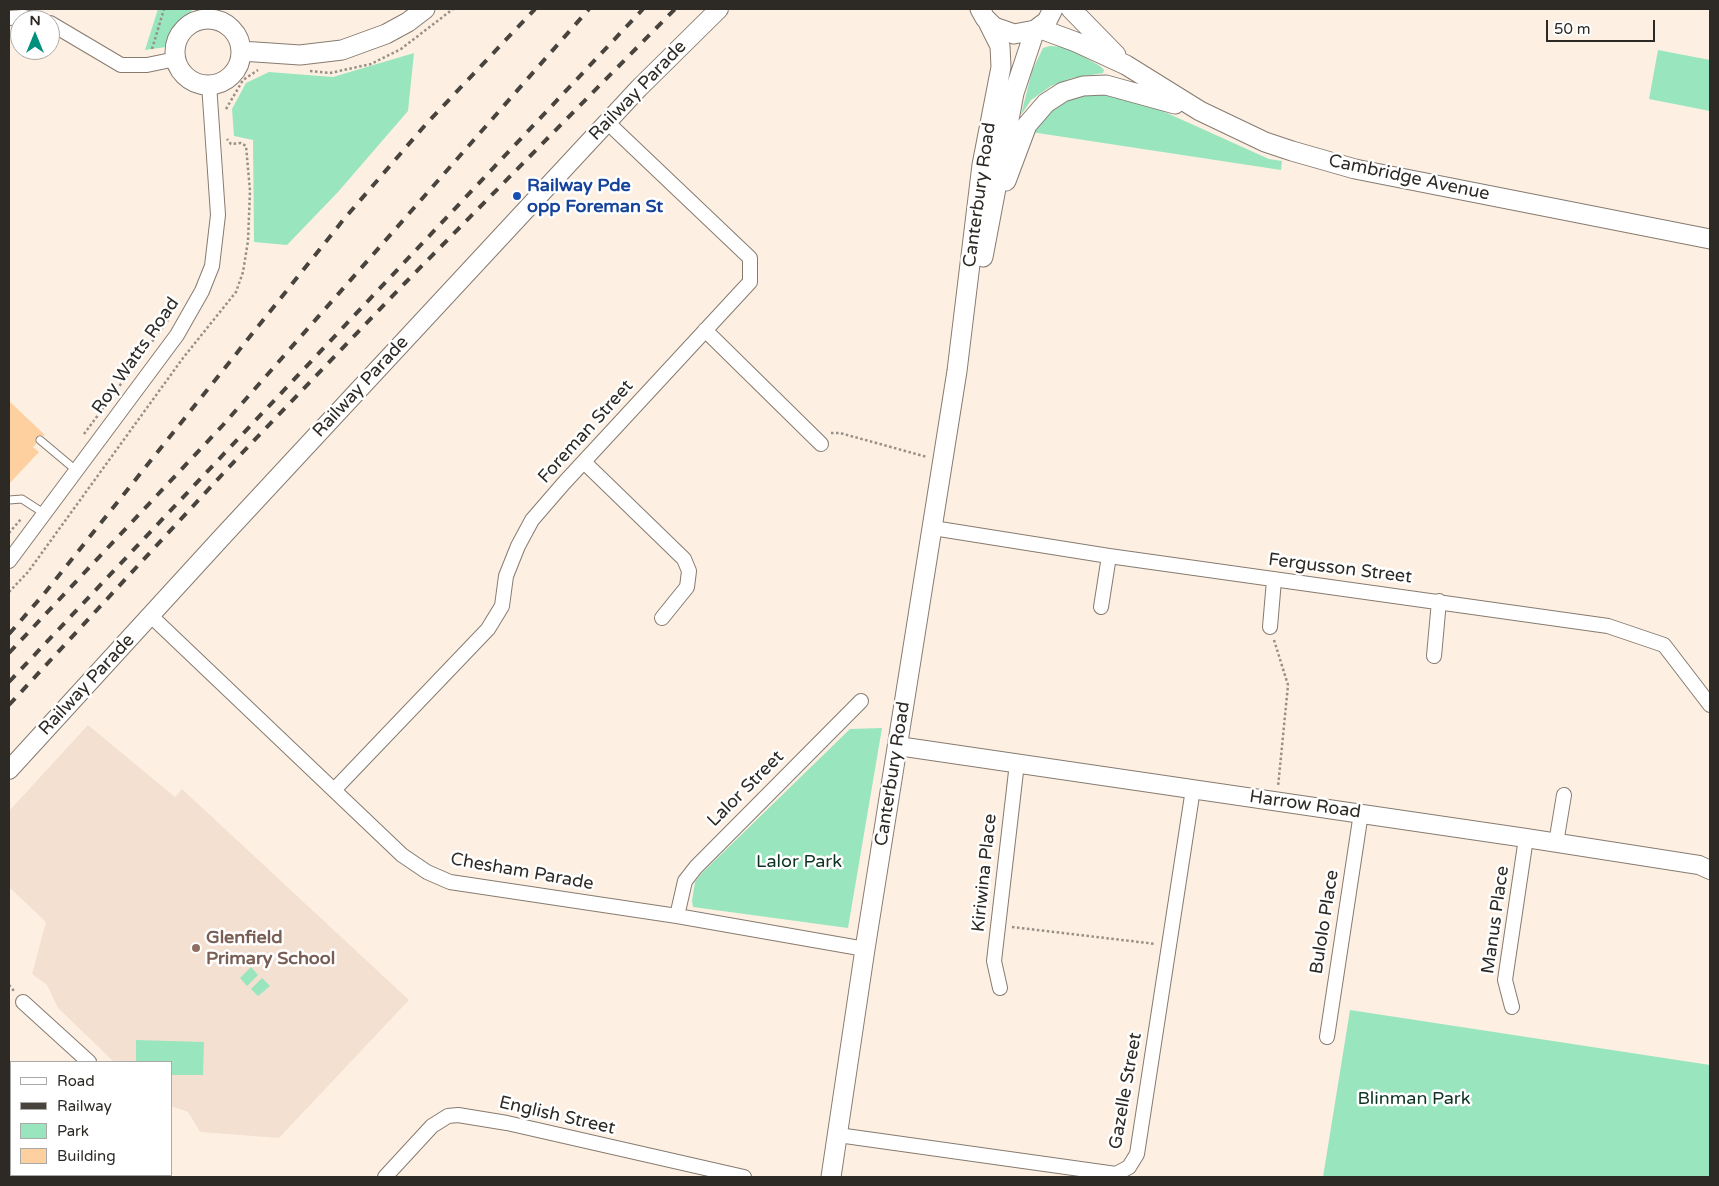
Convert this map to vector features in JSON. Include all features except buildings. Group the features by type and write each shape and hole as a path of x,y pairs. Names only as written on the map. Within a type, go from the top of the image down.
{"main road":[{"path":"241,51 300,55 342,50 386,34 408,22 425,9"},
{"path":"982,13 1000,31 1014,34 1036,29 1047,20 1054,9"},
{"name":"Cambridge Avenue","path":"1072,9 1126,65"},
{"name":"Canterbury Road","path":"831,1177 865,949 957,370 982,165 1001,67 1000,46 982,13"},
{"path":"206,14 231,28 238,39 241,51 239,64 232,74 222,82 209,84 197,82 186,75 176,59 176,46 181,34 206,14"},
{"name":"Cambridge Avenue","path":"1036,29 1076,42 1126,65 1200,111 1265,142 1355,169 1710,239"},
{"name":"Canterbury Road","path":"957,370 982,258 1012,99 1020,71 1036,29"},
{"path":"982,258 1023,132 1039,109 1054,97 1083,86 1106,85 1200,111"}],"street":[{"name":"Railway Parade","path":"9,770 607,122 719,9"},
{"path":"60,29 121,65 147,65 176,59"},
{"name":"Roy Watts Road","path":"9,561 177,335 192,312 212,266 218,215 209,84"},
{"name":"Foreman Street","path":"334,790 488,629 502,606 506,576 518,546 532,520 750,282 750,258 607,122"},
{"path":"705,330 821,444"},
{"path":"584,462 684,560 689,571 687,587 662,618"},
{"name":"Fergusson Street","path":"933,528 1274,580 1439,601 1608,626 1664,645 1710,705"},
{"path":"1101,607 1109,556"},
{"path":"1270,627 1274,580"},
{"path":"1434,656 1439,601"},
{"name":"Chesham Parade","path":"151,616 402,855 427,872 450,882 677,916 865,949"},
{"name":"Lalor Street","path":"677,916 685,881 696,867 861,701"},
{"name":"Harrow Road","path":"898,746 1526,838 1699,866 1710,870"},
{"name":"Kiriwina Place","path":"1000,988 994,961 1017,763"},
{"name":"Gazelle Street","path":"838,1135 1063,1172 1116,1174 1129,1167 1137,1154 1193,788"},
{"path":"1556,843 1564,795"},
{"name":"Bulolo Place","path":"1327,1037 1361,813"},
{"name":"Manus Place","path":"1512,1006 1505,980 1526,838"},
{"path":"23,1002 88,1061"},
{"name":"English Street","path":"384,1177 432,1126 448,1116 458,1115 507,1123 744,1177"}],"lane":[{"path":"40,440 77,470"},
{"path":"9,500 22,499 45,514"}],"path":[{"path":"147,65 164,9"},
{"path":"302,70 330,73 370,64 401,49 453,9"},
{"path":"225,114 230,98 243,80 250,74 263,68"},
{"path":"9,592 28,572 184,358 236,292 243,272 248,242 250,191 246,146 241,143 230,144 226,138"},
{"path":"84,434 174,310"},
{"path":"809,432 840,433 943,461"},
{"path":"9,533 32,505"},
{"path":"1270,627 1288,685 1276,801"},
{"path":"998,925 1169,946"}],"shaded area":[{"name":"Glenfield Primary School","path":"88,725 175,797 182,789 409,1000 279,1138 200,1132 188,1112 172,1106 172,1061 113,1061 58,1008 47,985 32,974 46,922 9,887 9,811"}],"green space":[{"path":"158,9 193,9 178,26 166,47 145,50"},
{"path":"1050,46 1064,47 1077,53 1100,66 1104,70 1103,73 1072,78 1051,86 1031,100 1021,115 1032,71 1043,48"},
{"path":"1658,50 1710,60 1710,111 1649,99"},
{"path":"414,53 408,111 338,192 287,245 254,242 253,140 234,136 232,109 246,83 269,72 333,77"},
{"path":"1089,90 1147,104 1269,159 1282,161 1281,170 1031,132 1049,110 1069,97"},
{"name":"Lalor Park","path":"882,728 848,928 693,907 695,882 703,872 850,729"},
{"path":"251,967 258,975 247,986 240,978"},
{"path":"262,978 270,986 258,996 251,989"},
{"name":"Blinman Park","path":"1350,1010 1710,1065 1710,1177 1323,1177"},
{"path":"136,1040 204,1042 203,1075 172,1075 172,1061 136,1061"}],"railway":[{"path":"9,634 44,594 344,219 427,123 535,9"},
{"path":"9,653 223,425 589,9"},
{"path":"9,682 643,9"},
{"path":"9,705 243,452 406,282 675,9"}],"place":[{"name":"Railway Pde opp Foreman St","path":"517,196"},
{"name":"Glenfield Primary School","path":"196,948"}]}
